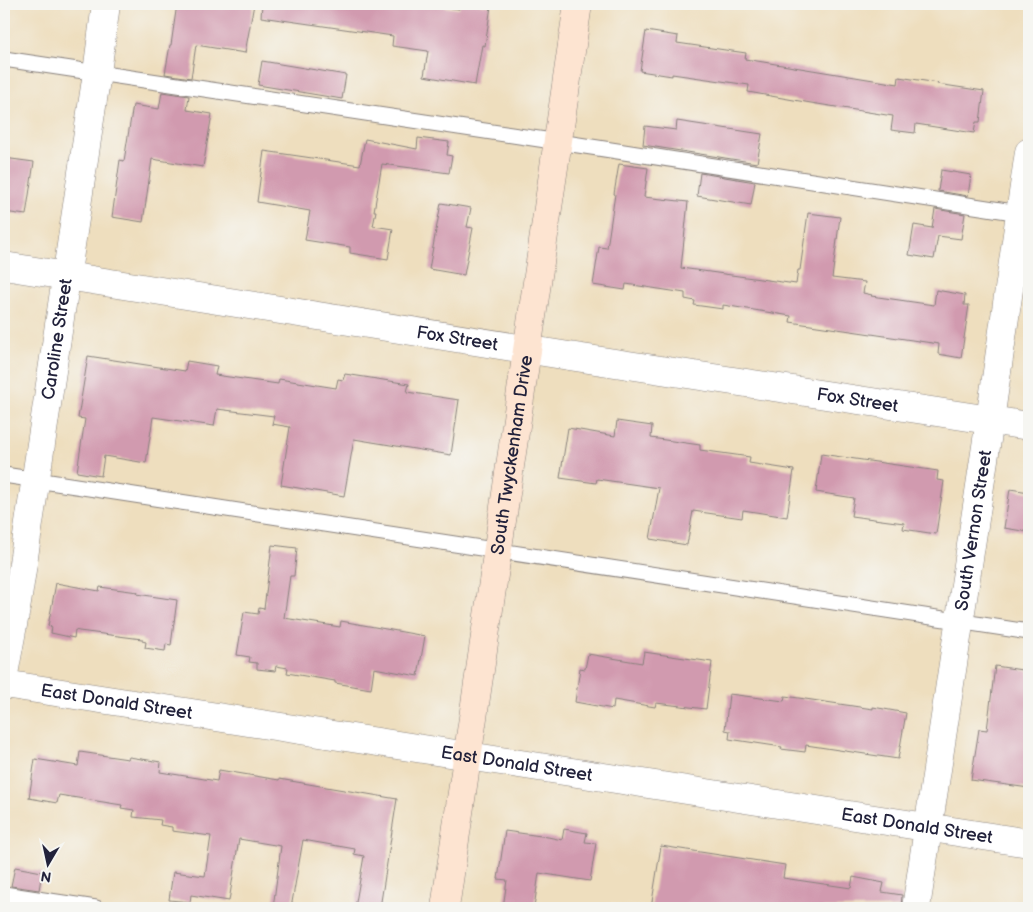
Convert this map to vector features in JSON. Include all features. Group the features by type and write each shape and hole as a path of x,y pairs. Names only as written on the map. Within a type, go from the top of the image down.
{"street":[{"name":"Caroline Street","path":"4,674 17,604 67,276 106,4"},
{"name":"South Twyckenham Drive","path":"445,908 578,4"},
{"name":"South Vernon Street","path":"916,908 990,420 1025,214 1029,152"},
{"name":"Fox Street","path":"4,266 527,350 1029,426"},
{"name":"East Donald Street","path":"4,684 1029,843"}],"lane":[{"path":"4,59 1025,214"},
{"path":"4,475 1029,632"},
{"path":"4,894 96,908"}],"building":[{"path":"177,4 254,4 245,53 196,45 191,78 165,74"},
{"path":"262,4 424,4 459,9 460,4 491,6 485,46 482,45 475,85 424,76 428,51 392,46 393,36 261,17"},
{"path":"646,31 678,36 677,43 746,53 745,59 898,84 899,77 984,91 980,122 976,122 974,133 916,124 915,133 891,130 893,116 748,92 749,85 640,71"},
{"path":"262,61 346,75 342,99 258,85"},
{"path":"162,92 189,96 187,110 212,114 203,167 152,159 143,222 112,217 120,160 124,161 133,105 159,109"},
{"path":"677,121 762,134 757,163 643,145 645,126 676,130"},
{"path":"418,138 449,142 447,155 452,156 449,173 382,164 373,226 393,229 388,259 350,253 350,247 305,240 310,211 257,202 264,151 360,165 365,139 417,149"},
{"path":"4,158 34,162 26,215 4,212"},
{"path":"619,164 648,168 644,197 688,202 681,268 796,284 798,270 800,270 808,213 840,217 832,278 865,282 863,293 871,296 934,305 936,290 965,295 964,305 969,305 961,358 938,354 939,344 790,322 791,316 723,305 723,309 694,305 695,301 685,299 685,293 626,284 625,290 593,285 599,247 607,248"},
{"path":"941,170 971,175 968,196 938,191"},
{"path":"700,173 755,182 751,205 697,196"},
{"path":"441,203 471,208 467,227 473,228 464,275 429,269"},
{"path":"935,209 965,214 961,239 938,236 934,259 909,255 914,225 932,228"},
{"path":"88,356 185,371 187,361 217,366 215,375 278,384 279,379 336,388 338,379 343,380 345,374 409,384 407,392 459,400 451,455 354,439 344,496 281,485 290,427 272,424 274,416 217,409 214,426 153,417 146,463 104,456 101,476 77,472 85,419 78,418"},
{"path":"617,421 652,426 651,438 700,445 700,450 750,457 749,463 794,470 787,517 743,510 742,518 693,511 687,545 650,539 659,488 597,479 596,483 560,478 568,428 615,436"},
{"path":"821,454 938,471 937,480 944,481 936,534 903,529 904,523 851,516 854,498 816,492"},
{"path":"1010,489 1029,492 1029,532 1004,528"},
{"path":"272,545 297,548 294,576 290,576 284,618 340,627 341,621 425,636 418,676 374,668 371,689 287,673 288,668 276,666 275,671 257,669 257,663 249,662 250,657 237,655 244,612 258,614 259,608 264,609"},
{"path":"56,583 99,591 100,587 138,592 137,594 177,600 171,645 166,644 165,651 145,648 146,642 142,641 142,639 75,630 74,638 51,633 52,627 48,626"},
{"path":"644,652 712,662 706,709 656,703 655,707 614,700 613,709 575,702 580,668 585,669 588,654 642,663"},
{"path":"995,666 1029,671 1029,788 971,780 979,729 987,730"},
{"path":"729,694 784,701 785,696 906,713 898,759 806,745 805,752 729,739 730,731 725,730"},
{"path":"80,752 161,762 160,772 217,781 219,770 397,799 380,908 355,908 364,856 354,854 355,849 303,840 291,908 273,908 281,846 239,839 229,901 191,895 190,902 169,900 173,872 205,876 211,836 172,831 172,827 160,825 161,820 133,817 134,810 121,808 122,805 59,795 57,803 29,798 35,759 78,766"},
{"path":"564,829 587,833 585,842 596,843 590,881 539,873 534,908 503,908 507,880 498,879 505,831 562,840"},
{"path":"661,846 785,865 783,878 851,888 853,877 884,883 882,892 902,895 901,908 651,908"},
{"path":"15,867 42,872 39,890 11,886"}]}
